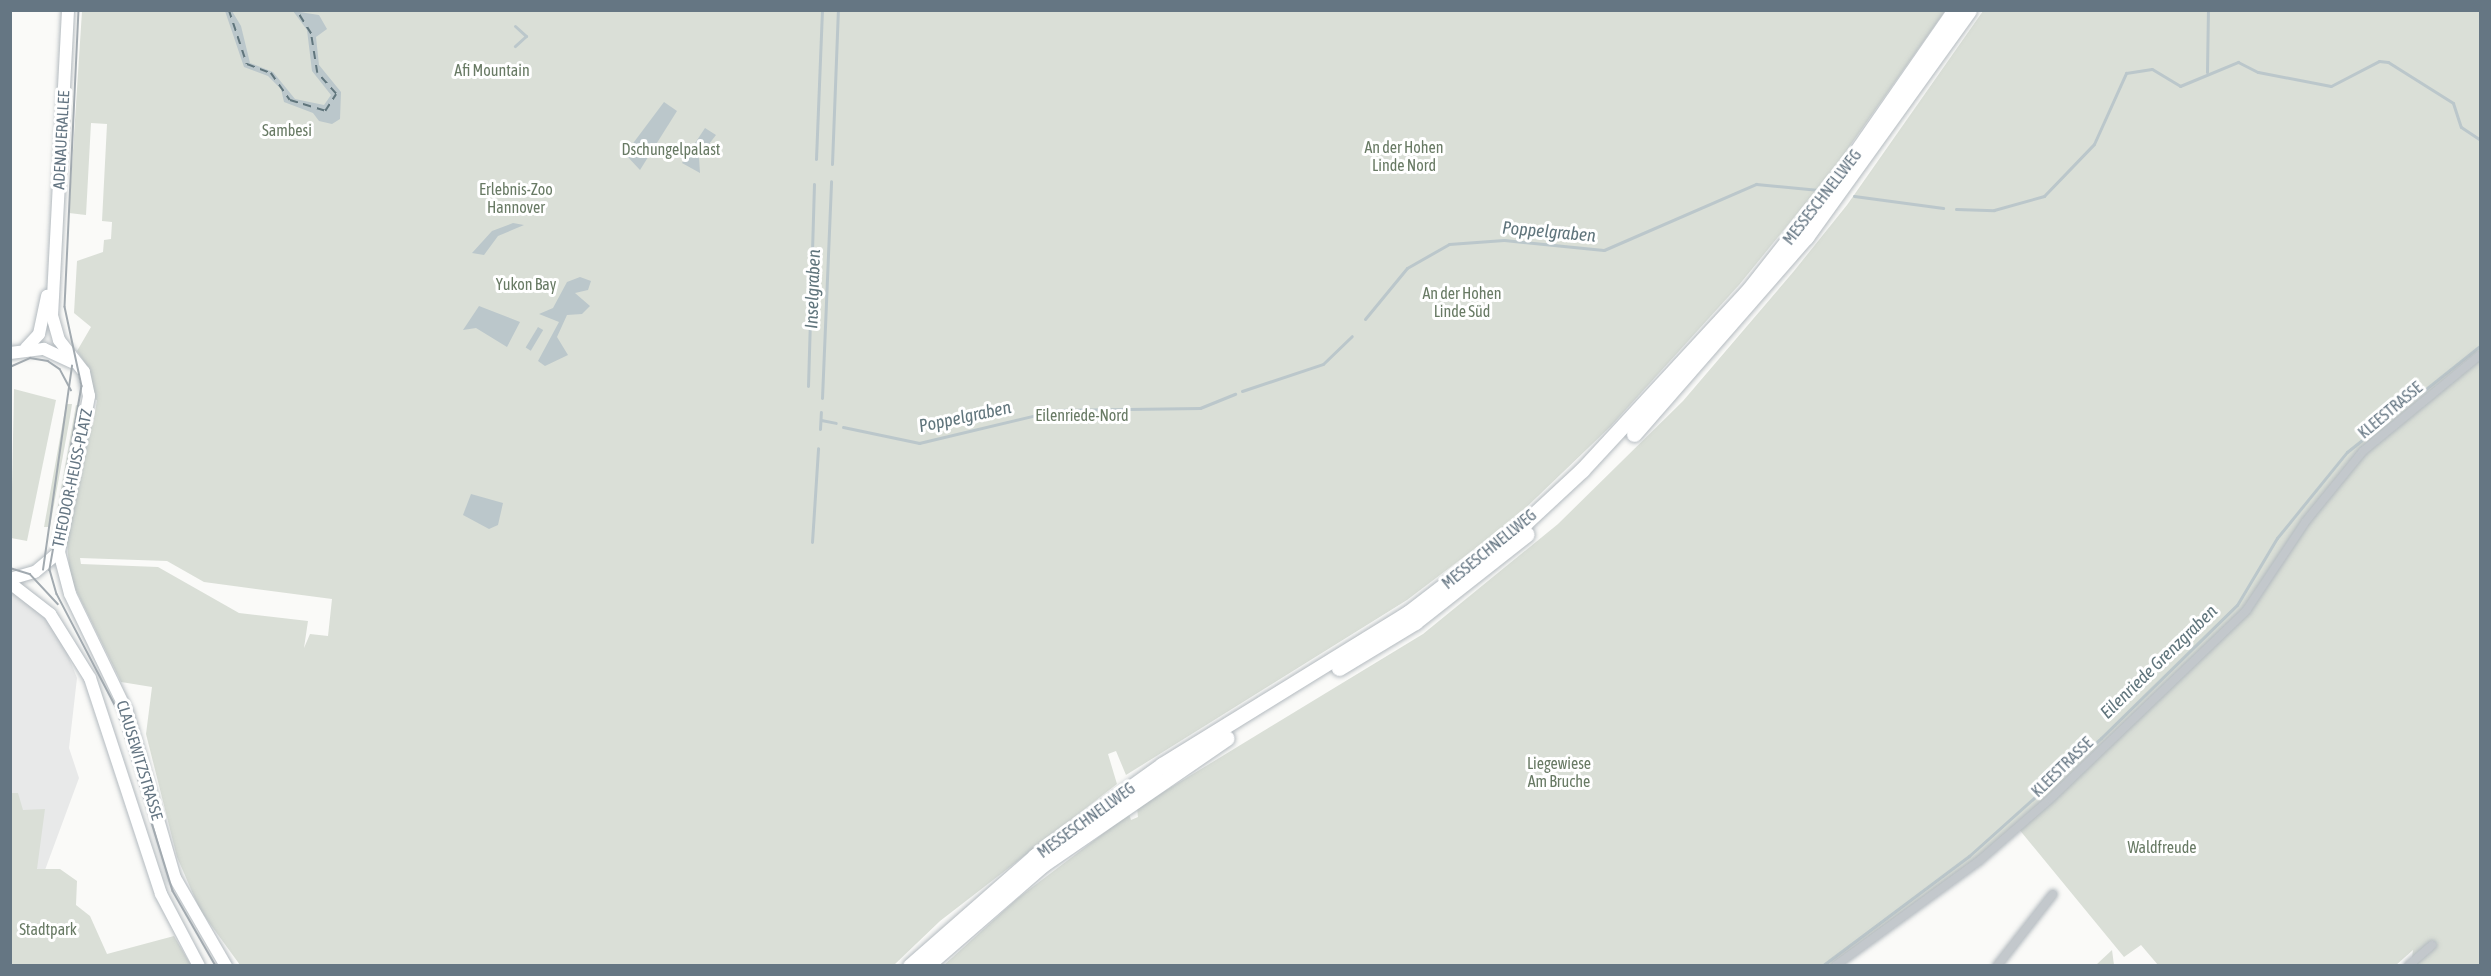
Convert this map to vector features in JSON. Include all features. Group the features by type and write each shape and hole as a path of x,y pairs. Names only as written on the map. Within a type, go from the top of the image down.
{"highway":[{"name":"MESSESCHNELLWEG","path":"910,966 1035,856 1162,765 1408,613 1525,523 1582,470 1747,292 1845,168 1955,10"},
{"name":"MESSESCHNELLWEG","path":"926,966 1042,865 1169,774 1415,622 1582,485 1756,298 1854,175 1969,10"}],"street":[{"name":"ADENAUERALLEE","path":"53,268 68,10"},
{"path":"26,348 39,333 53,268"},
{"name":"THEODOR-HEUSS-PLATZ","path":"10,581 35,572 59,552 88,385 53,324 53,268"},
{"name":"THEODOR-HEUSS-PLATZ","path":"10,353 26,348 61,354 88,385"},
{"name":"KLEESTRASSE","path":"1835,966 1979,861 2050,799 2246,611 2306,521 2363,451 2481,355"},
{"name":"CLAUSEWITZSTRASSE","path":"59,552 70,594 128,712 175,878 226,966"},
{"name":"CLAUSEWITZSTRASSE","path":"10,581 50,614 90,678 161,894 199,966"},
{"path":"1997,966 2053,894"},
{"path":"2408,966 2432,945"}],"shaded area":[{"path":"225,11 232,11 241,26 250,63 273,72 295,99 324,105 331,95 312,71 307,30 293,11 319,15 327,29 316,37 319,65 341,92 340,119 332,124 319,121 313,113 284,102 281,89 268,76 244,67"},
{"path":"664,102 677,111 640,170 625,154"},
{"path":"705,128 716,135 699,157 700,173 682,163"},
{"path":"513,223 524,225 498,236 484,255 472,253 492,231"},
{"path":"580,277 591,281 588,290 575,293 590,306 582,314 567,315 557,337 568,355 545,366 538,361 559,322 539,314 553,308 567,282"},
{"path":"479,306 520,322 507,347 476,328 463,330"},
{"path":"538,327 543,330 531,351 526,348"},
{"path":"471,494 503,503 498,525 489,529 463,515"},
{"path":"10,590 37,608 60,635 77,678 69,748 79,778 45,870 11,865"}],"green space":[{"path":"82,11 1945,11 1835,167 1739,285 1611,426 1514,519 1407,600 1126,775 1116,751 1108,754 1117,784 940,921 894,965 240,965 200,910 177,857 146,734 152,687 121,682 70,578 67,542 88,425 93,425 97,400 92,399 89,369 77,351 91,327 74,313 77,261 103,252 104,240 111,239 112,222 102,221 107,124 91,123 86,215 69,213","holes":["80,558 167,561 204,582 332,599 328,636 310,634 304,648 308,621 239,613 158,567 81,564"]},
{"path":"1983,11 2480,11 2480,965 2411,965 2413,950 2395,966 2158,965 2141,945 2124,957 2018,828 1835,965 943,966 1018,898 1129,814 1131,820 1138,817 1137,808 1423,634 1558,524 1683,401 1794,271 1847,205"},
{"path":"14,389 56,400 27,541 11,538"},
{"path":"66,404 72,404 70,417 50,527 44,527"},
{"path":"76,405 82,406 59,529 54,528"},
{"name":"Stadtpark","path":"11,793 18,793 23,810 45,809 37,869 60,869 77,881 76,905 90,916 107,954 174,936 191,965 11,965"},
{"path":"2112,950 2114,965 2096,965"}],"waterway":[{"path":"816,159 822,10"},
{"name":"Inselgraben","path":"832,164 838,10"},
{"path":"2207,72 2208,10"},
{"path":"515,26 526,36 515,46"},
{"name":"Poppelgraben","path":"1956,209 1994,210 2044,196 2094,144 2126,73 2152,69 2180,86 2238,62 2258,72 2331,86 2379,61 2388,62 2453,103 2461,127 2480,140"},
{"name":"Inselgraben","path":"822,398 831,181"},
{"path":"808,386 814,184"},
{"name":"Poppelgraben","path":"1365,319 1407,268 1449,244 1504,240 1604,250 1756,184 1819,190"},
{"name":"Poppelgraben","path":"1854,196 1943,208"},
{"name":"Poppelgraben","path":"1242,391 1323,364 1352,336"},
{"name":"Eilenriede Grenzgraben","path":"1822,966 1969,856 2101,738 2237,605 2277,538 2347,452 2480,346"},
{"name":"Poppelgraben","path":"843,427 919,443 1058,410 1200,408 1235,394"},
{"name":"Inselgraben","path":"820,429 821,412"},
{"name":"Poppelgraben","path":"821,420 836,423"},
{"path":"812,542 818,448"}],"ferry route":[{"path":"229,10 247,64 271,73 290,100 325,111 336,94 317,73 311,34 296,10"}],"tram line":[{"path":"79,10 65,307 82,386 50,570 57,594 117,709 173,891 216,966"},
{"path":"10,367 30,358 48,361 60,369 71,390"},
{"path":"43,570 72,366"},
{"path":"10,568 30,574 58,604"}],"park label":[{"name":"Afi Mountain","path":"492,70"},
{"name":"Sambesi","path":"287,130"},
{"name":"Dschungelpalast","path":"671,149"},
{"name":"An der Hohen Linde Nord","path":"1404,156"},
{"name":"Erlebnis-Zoo Hannover","path":"516,198"},
{"name":"Yukon Bay","path":"526,284"},
{"name":"An der Hohen Linde Süd","path":"1462,302"},
{"name":"Eilenriede-Nord","path":"1082,415"},
{"name":"Liegewiese Am Bruche","path":"1559,772"},
{"name":"Waldfreude","path":"2162,847"}]}
